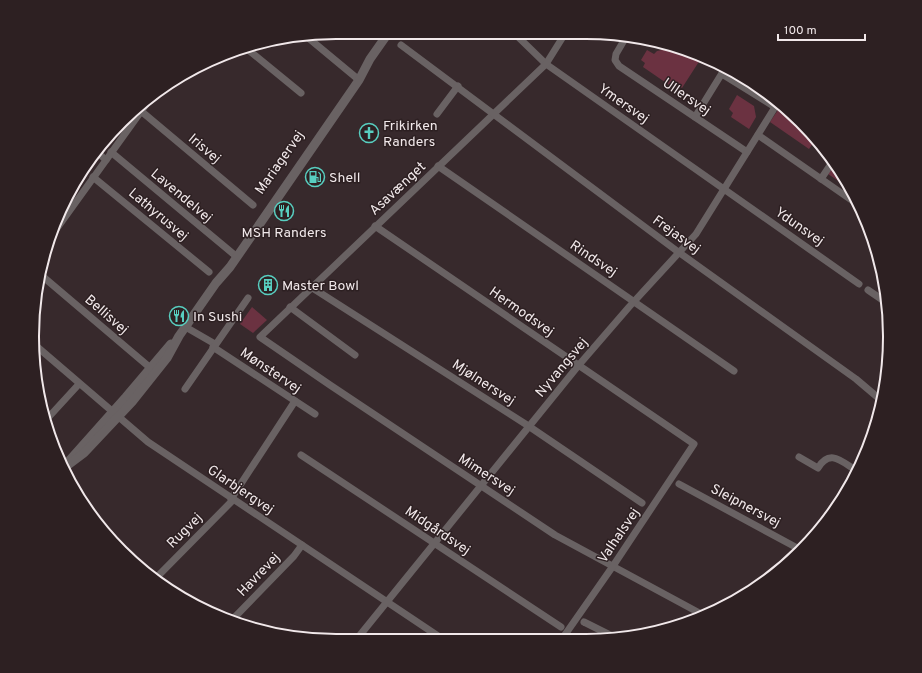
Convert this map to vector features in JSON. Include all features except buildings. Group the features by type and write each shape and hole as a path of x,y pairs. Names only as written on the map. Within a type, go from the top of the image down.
{"street":[{"name":"Mariagervej","path":"68,463 78,449 115,415 179,336 384,39"},
{"name":"Ymersvej","path":"520,39 546,64 725,189"},
{"name":"Asavænget","path":"263,340 260,337 261,333 546,64 562,39"},
{"path":"312,41 357,78"},
{"name":"Ullersvej","path":"623,42 616,54 615,60 619,66 747,152"},
{"name":"Frejasvej","path":"401,45 680,253 856,378 877,396"},
{"path":"251,52 301,93"},
{"path":"695,117 722,73"},
{"path":"738,82 758,94"},
{"path":"437,114 458,86"},
{"name":"Nyvangsvej","path":"361,634 578,366 634,301 696,234 775,107"},
{"name":"Irisvej","path":"142,112 253,205"},
{"path":"65,217 139,114"},
{"path":"758,135 848,198"},
{"name":"Lavendelvej","path":"111,152 234,256"},
{"path":"100,155 106,160"},
{"name":"Rindsvej","path":"438,166 734,371"},
{"path":"821,179 830,166"},
{"name":"Lathyrusvej","path":"94,177 209,272"},
{"name":"Ydunsvej","path":"725,189 859,284"},
{"name":"Hermodsvej","path":"375,226 578,366 582,366 694,444"},
{"name":"Bellisvej","path":"45,278 153,370"},
{"name":"Mjølnersvej","path":"311,287 529,427 642,503"},
{"path":"868,290 880,298"},
{"path":"185,389 214,345 220,340 248,298"},
{"path":"290,307 355,355"},
{"name":"Mønstervej","path":"190,329 315,414"},
{"name":"Mimersvej","path":"263,340 555,535 697,612"},
{"name":"Glarbjergvej","path":"40,349 148,442 435,634"},
{"path":"50,416 80,384"},
{"name":"Rugvej","path":"158,575 232,499 295,401"},
{"name":"Valhalsvej","path":"565,634 613,566 694,444"},
{"name":"Midgårdsvej","path":"301,455 561,627"},
{"path":"798,457 818,468 823,459 833,457 852,468"},
{"name":"Sleipnersvej","path":"679,484 796,547"},
{"name":"Havrevej","path":"236,616 294,556 302,545"},
{"path":"584,622 606,633"}],"shaded area":[{"path":"647,50 654,54 657,51 662,50 699,62 682,88 678,85 675,89 643,67 645,63 641,60"},
{"path":"737,95 754,106 756,117 749,129 731,117 733,113 729,109"},
{"path":"778,110 812,144 809,149 770,122"},
{"path":"831,169 839,181 828,174"},
{"path":"252,307 267,320 253,333 240,324"}],"place":[{"name":"Frikirken Randers","path":"369,133"},
{"name":"Shell","path":"315,177"},
{"name":"MSH Randers","path":"284,211"},
{"name":"Master Bowl","path":"268,285"},
{"name":"In Sushi","path":"179,316"}]}
